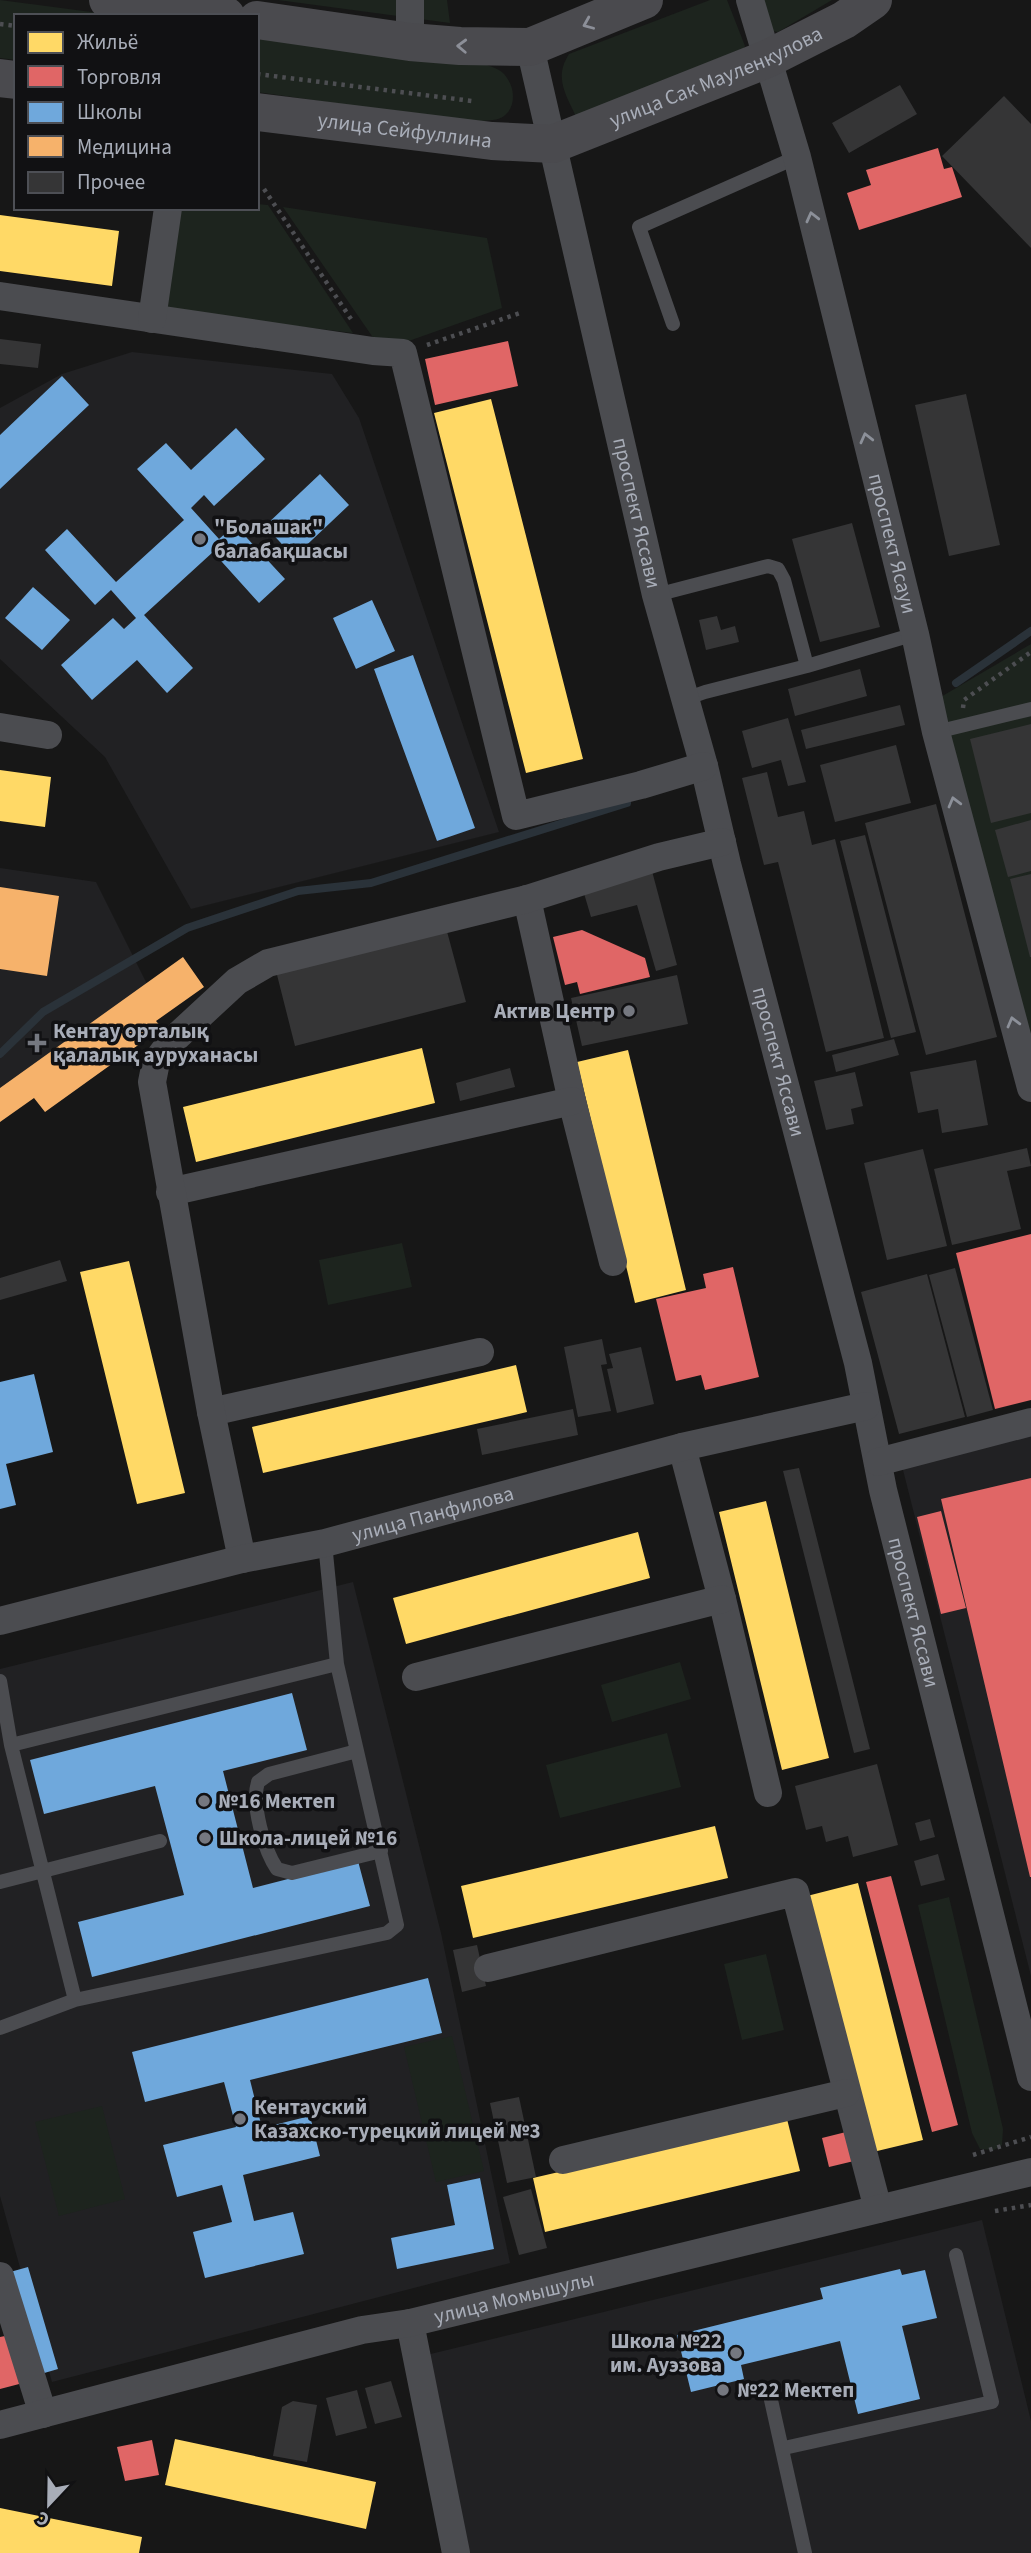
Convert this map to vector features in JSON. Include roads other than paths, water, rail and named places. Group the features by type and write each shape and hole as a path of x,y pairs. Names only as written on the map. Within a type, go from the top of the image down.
{"main road":[{"path":"108,0 211,14"},
{"name":"улица Сак Мауленкулова","path":"554,144 767,59 845,20 873,0"},
{"path":"259,20 460,46 530,47 633,2"},
{"name":"улица Сейфуллина","path":"259,112 492,141 554,144"}],"street":[{"path":"410,0 410,41"},
{"name":"проспект Ясауи","path":"750,0 797,157 915,634 936,732 1031,1088"},
{"name":"проспект Яссави","path":"530,47 656,595 704,766 858,1363 886,1504 1031,2077"},
{"path":"152,319 168,210"},
{"path":"0,296 373,351 403,353 516,816 704,766"},
{"path":"0,727 48,735"},
{"path":"242,1559 211,1412 170,1192 152,1082 156,1062 171,1042 237,981 268,963 527,899 659,857 722,842"},
{"path":"527,899 572,1101 613,1262"},
{"path":"170,1192 572,1101"},
{"path":"211,1412 480,1352"},
{"name":"улица Панфилова","path":"0,1621 242,1559 325,1543 682,1447 866,1406"},
{"path":"878,1462 1031,1422"},
{"path":"682,1447 722,1599 768,1793"},
{"path":"416,1677 722,1599"},
{"path":"488,1968 794,1892 878,2209"},
{"path":"563,2160 846,2093"},
{"name":"улица Момышулы","path":"0,2425 362,2330 410,2323 1031,2172"},
{"path":"1,2282 43,2414"},
{"path":"410,2323 456,2553"}],"lane":[{"path":"673,324 639,227 797,157"},
{"path":"656,595 768,566 778,569 784,580 807,666"},
{"path":"685,699 915,634"},
{"path":"936,732 1031,709"},
{"path":"0,2028 75,2000 387,1933 397,1925 337,1664 325,1543"},
{"path":"11,1745 337,1664"},
{"path":"0,1681 11,1745 75,2000"},
{"path":"357,1751 269,1774 258,1782 254,1795 269,1858 277,1869 292,1873 381,1851"},
{"path":"0,1882 160,1841"},
{"path":"784,2448 992,2402 956,2255"},
{"path":"771,2400 806,2553"}],"waterway":[{"path":"956,683 1031,631"},
{"path":"0,1054 43,1012 187,928 298,891 371,883 627,803"}],"place":[{"name":"\"Болашак\" балабақшасы","path":"200,539"},
{"name":"Актив Центр","path":"629,1011"},
{"name":"Кентау орталық қалалық ауруханасы","path":"37,1043"},
{"name":"№16 Мектеп","path":"204,1801"},
{"name":"Школа-лицей №16","path":"205,1838"},
{"name":"Кентауский Казахско-турецкий лицей №3","path":"240,2119"},
{"name":"Школа №22 им. Ауэзова","path":"736,2353"},
{"name":"№22 Мектеп","path":"723,2390"}]}
